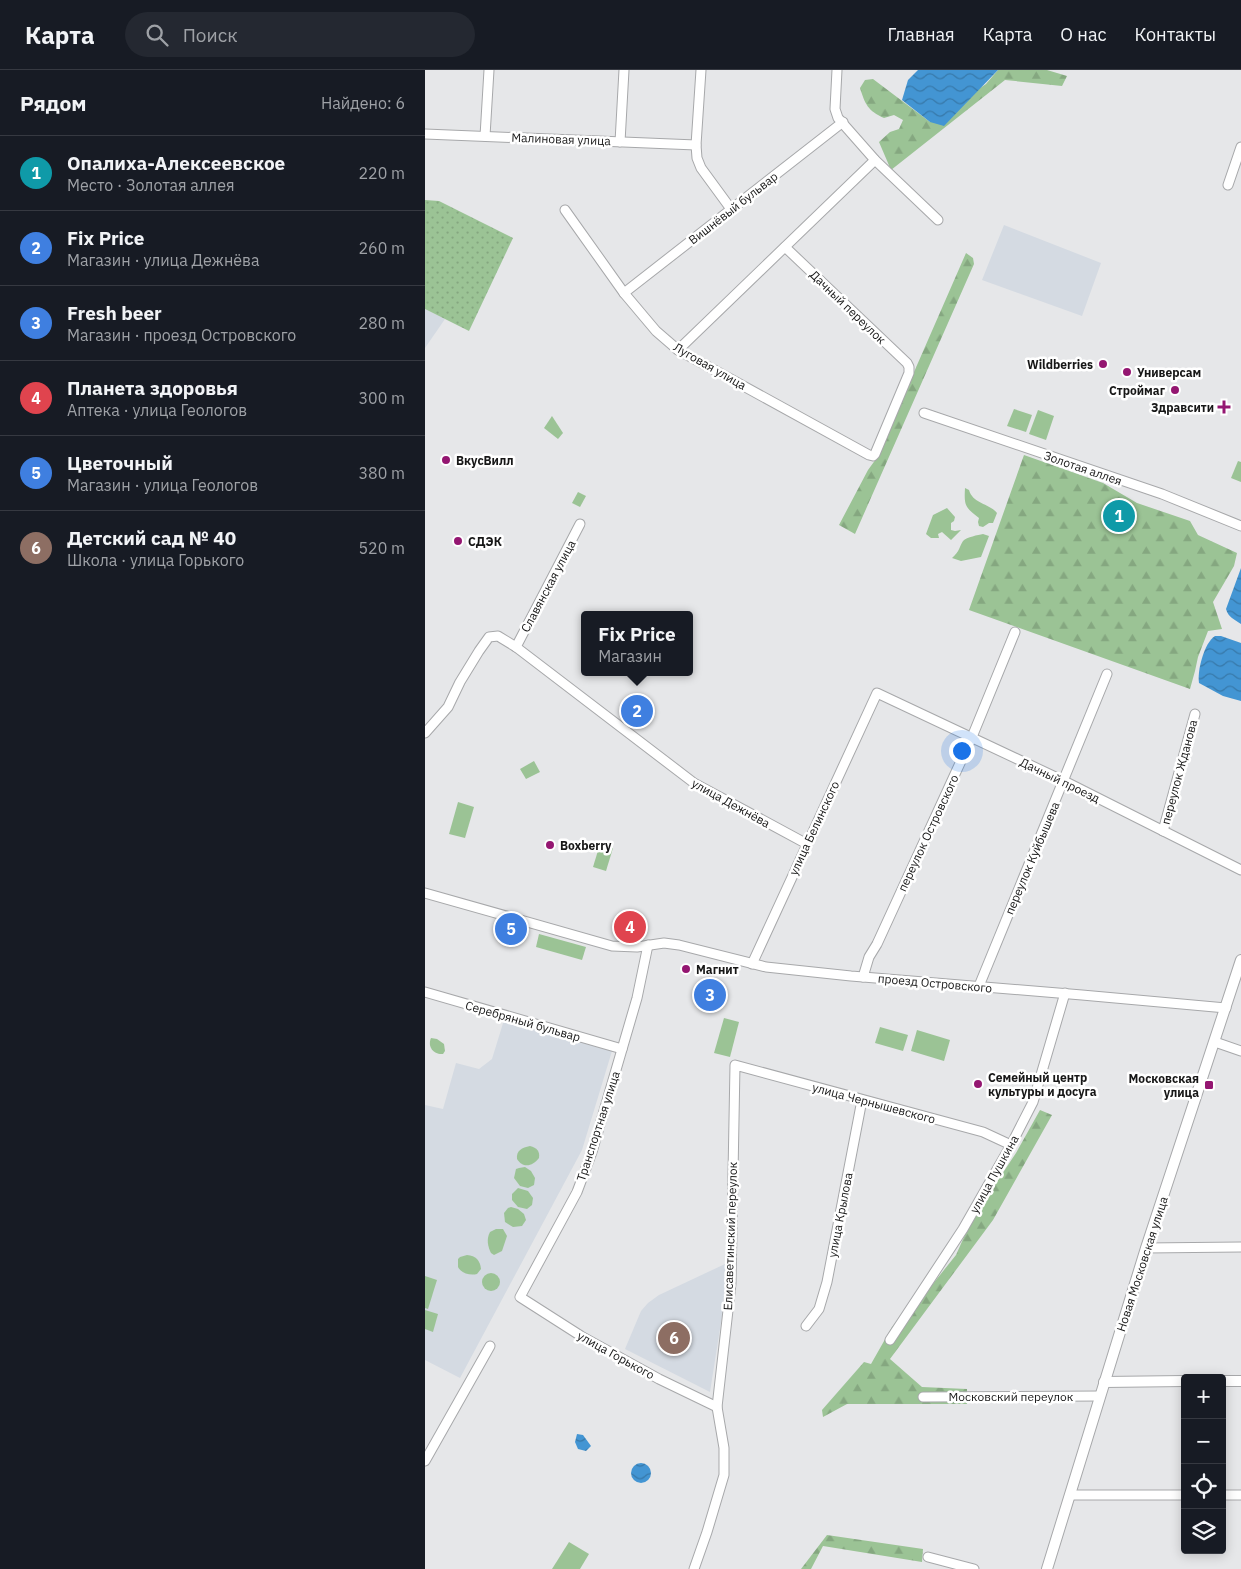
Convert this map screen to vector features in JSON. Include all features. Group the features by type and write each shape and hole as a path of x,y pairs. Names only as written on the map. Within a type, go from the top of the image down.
{"street":[{"path":"485,136 489,70"},
{"path":"620,142 624,70"},
{"path":"701,70 696,145 697,158 701,168 731,209"},
{"path":"837,70 836,114 875,160 937,220"},
{"name":"Вишнёвый бульвар","path":"625,293 843,122"},
{"name":"Малиновая улица","path":"425,134 696,145"},
{"path":"1228,185 1241,147"},
{"path":"678,350 875,160"},
{"name":"Луговая улица","path":"565,210 625,293 656,331 678,350 873,456"},
{"name":"Дачный переулок","path":"785,247 909,367 909,373 873,456"},
{"name":"Золотая аллея","path":"924,414 1161,494 1241,526"},
{"name":"Славянская улица","path":"516,647 580,524"},
{"name":"переулок Островского","path":"863,977 869,957 877,944 972,737 1015,632"},
{"name":"улица Дежнёва","path":"425,733 448,707 474,659 489,637 498,636 516,647 694,784 807,844"},
{"name":"переулок Куйбышева","path":"979,986 1107,674"},
{"name":"Дачный проезд","path":"877,693 1064,781 1241,870"},
{"name":"улица Белинского","path":"752,964 877,693"},
{"name":"переулок Жданова","path":"1163,831 1195,714"},
{"name":"проезд Островского","path":"425,894 612,946 637,947 664,943 766,967 1225,1008"},
{"name":"Транспортная улица","path":"520,1297 577,1192 592,1152 637,998 648,945"},
{"name":"Новая Московская улица","path":"1047,1569 1146,1248 1241,960"},
{"name":"Серебряный бульвар","path":"425,992 622,1049"},
{"name":"улица Пушкина","path":"890,1340 963,1230 1033,1102 1065,993"},
{"path":"1215,1042 1241,1051"},
{"name":"улица Чернышевского","path":"735,1066 983,1132 1011,1145"},
{"name":"Елисаветинский переулок","path":"717,1407 731,1284 735,1066"},
{"name":"улица Крылова","path":"806,1326 819,1309 827,1282 862,1100"},
{"path":"1146,1248 1241,1248"},
{"name":"улица Горького","path":"520,1297 659,1379 717,1407"},
{"path":"425,1461 490,1346"},
{"path":"1226,1381 1241,1381"},
{"path":"1105,1382 1181,1382"},
{"name":"Московский переулок","path":"923,1396 1100,1396"},
{"path":"694,1569 724,1475 724,1448 717,1407"},
{"path":"1070,1495 1181,1495"},
{"path":"1226,1495 1241,1495"},
{"path":"928,1557 974,1569"}],"shaded area":[{"path":"1004,225 1101,263 1082,316 982,280"},
{"path":"425,309 445,319 425,348"},
{"path":"504,1020 612,1051 582,1150 460,1378 425,1360 425,1105 443,1109 456,1063 479,1069 492,1059"},
{"path":"725,1264 725,1297 710,1392 625,1349 641,1311 648,1303 659,1295"}],"green space":[{"path":"998,70 1047,70 1067,76 1062,86 1005,80 891,170 879,142 890,132 899,129 903,120 894,115 884,118 871,110 860,88 865,80 873,79 930,122 986,84"},
{"path":"425,200 439,201 513,238 469,331 425,309"},
{"path":"966,253 973,258 974,264 855,534 839,525 868,470 876,459"},
{"path":"1014,409 1032,415 1026,432 1007,426"},
{"path":"1038,410 1054,416 1046,440 1029,434"},
{"path":"552,416 563,433 558,439 544,428"},
{"path":"1024,455 1103,483 1137,503 1190,521 1198,535 1237,553 1234,566 1213,602 1222,629 1208,631 1198,657 1190,689 969,610"},
{"path":"1238,461 1241,462 1241,482 1231,478"},
{"path":"965,488 969,490 974,498 997,513 993,523 983,527 979,526 979,518 966,506"},
{"path":"578,492 586,496 580,507 572,503"},
{"path":"947,508 955,517 951,523 951,530 961,530 951,540 942,532 938,534 939,538 931,538 926,534 933,515"},
{"path":"983,534 989,536 981,557 961,561 952,558 963,541"},
{"path":"534,761 540,772 526,779 520,769"},
{"path":"458,802 474,807 465,838 449,834"},
{"path":"600,844 613,848 606,871 593,867"},
{"path":"539,934 586,947 582,960 536,947"},
{"path":"724,1018 739,1022 730,1057 714,1053"},
{"path":"880,1027 908,1035 903,1051 875,1043"},
{"path":"917,1030 950,1040 944,1061 911,1051"},
{"path":"431,1038 437,1039 444,1044 445,1051 443,1054 432,1050"},
{"path":"1040,1110 1052,1115 993,1220 890,1359 922,1387 967,1389 967,1404 847,1404 823,1417 822,1410 864,1362 871,1364 892,1327 918,1295 932,1285 956,1255 972,1219 1016,1153"},
{"path":"530,1146 537,1150 539,1158 534,1163 522,1164 517,1159 517,1153"},
{"path":"525,1167 531,1171 535,1178 534,1185 528,1188 520,1186 514,1178 516,1169"},
{"path":"518,1188 528,1191 533,1198 532,1205 527,1209 518,1207 512,1200 512,1194"},
{"path":"511,1207 518,1209 524,1214 526,1220 522,1226 513,1227 505,1222 504,1213"},
{"path":"496,1229 503,1229 507,1236 502,1251 494,1255 488,1246 488,1240 490,1232"},
{"path":"467,1255 475,1257 479,1261 481,1269 477,1274 466,1274 458,1267 458,1259"},
{"path":"487,1273 495,1273 500,1278 498,1289 487,1291 482,1286 482,1278"},
{"path":"425,1276 437,1280 428,1309 425,1308"},
{"path":"425,1310 438,1314 433,1332 425,1329"},
{"path":"827,1535 923,1549 922,1562 823,1546 811,1569 801,1569"},
{"path":"569,1542 589,1554 580,1569 552,1569"}],"water":[{"path":"918,70 998,70 944,126 930,122 902,100 908,80"},
{"path":"1241,568 1241,624 1230,616 1226,609"},
{"path":"1215,636 1221,636 1241,643 1241,701 1223,696 1199,683 1202,658"},
{"path":"577,1434 583,1435 591,1446 586,1451 578,1449 575,1442"},
{"path":"641,1463 648,1466 651,1473 648,1480 641,1483 634,1480 631,1473 634,1466"}],"place":[{"name":"Wildberries","path":"1103,364"},
{"name":"Универсам","path":"1127,372"},
{"name":"Строймаг","path":"1175,390"},
{"name":"Здравсити","path":"1224,407"},
{"name":"ВкусВилл","path":"446,460"},
{"name":"Опалиха-Алексеевское","path":"1119,516"},
{"name":"СДЭК","path":"458,541"},
{"name":"Fix Price","path":"637,711"},
{"name":"Boxberry","path":"550,845"},
{"name":"Планета здоровья","path":"630,927"},
{"name":"Цветочный","path":"511,929"},
{"name":"Магнит","path":"686,969"},
{"name":"Fresh beer","path":"710,995"},
{"name":"Семейный центр культуры и досуга","path":"978,1084"},
{"name":"Московская улица","path":"1209,1085"},
{"name":"Детский сад № 40","path":"674,1338"}]}
